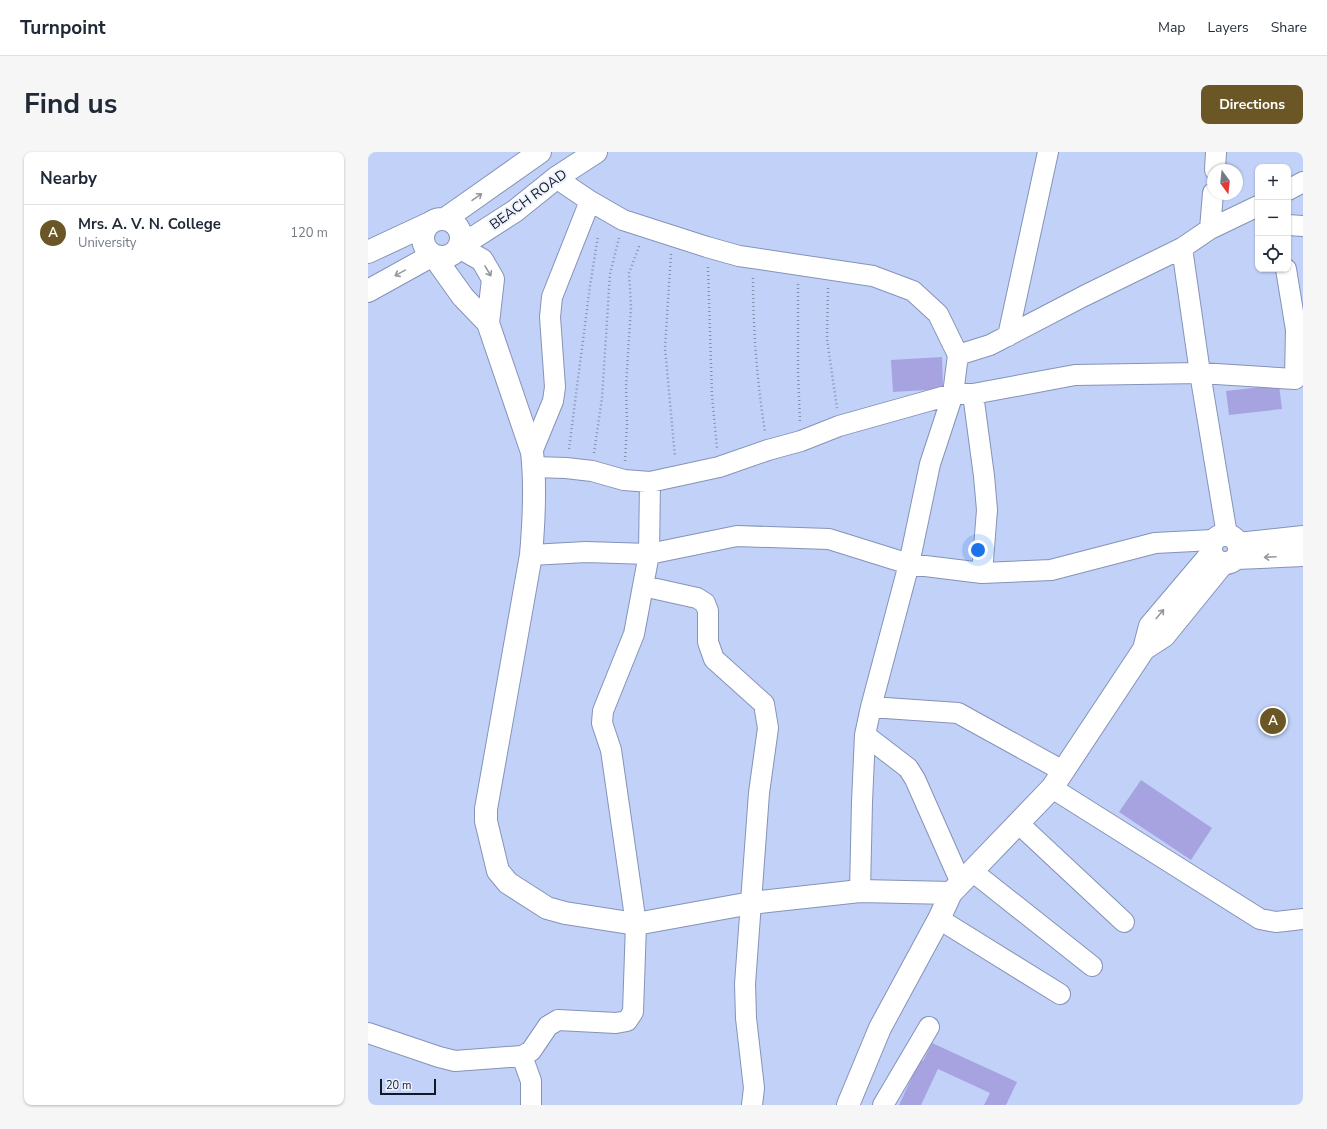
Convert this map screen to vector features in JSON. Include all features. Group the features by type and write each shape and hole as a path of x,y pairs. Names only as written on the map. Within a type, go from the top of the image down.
{"street":[{"path":"368,252 436,222 451,221 459,229 461,241 459,247 450,256 438,257 428,252 422,241 424,229 436,222 540,152"},
{"name":"BEACH ROAD","path":"459,247 515,211 556,178 596,152"},
{"path":"1008,336 1048,152"},
{"path":"1215,164 1216,152"},
{"path":"556,178 596,205 623,220 707,247 739,256 873,276 913,291 938,314 958,355 953,394 930,464 909,564 865,735 860,891"},
{"path":"1291,188 1303,182"},
{"path":"1210,229 1212,200"},
{"path":"533,460 553,401 555,387 550,317 552,297 596,205"},
{"path":"958,355 990,345 1084,296 1182,248 1210,229 1254,212"},
{"path":"1291,225 1303,226"},
{"path":"459,247 482,260 493,279 488,323 533,460 535,512 531,555 486,809 486,821 498,871 508,884 547,908 564,913 636,924 751,903 961,882"},
{"path":"1182,248 1225,549"},
{"path":"368,292 433,255"},
{"path":"433,255 463,297 488,323"},
{"path":"533,460 624,480 650,482 719,467 768,450 801,442 839,426 953,394 973,394 1076,375 1200,373 1299,378 1296,330 1286,272"},
{"path":"973,394 987,510 982,573"},
{"path":"368,1033 439,1058 455,1061 522,1056 531,1051 548,1026 558,1020 616,1023 627,1021 633,1012 636,924 611,750 602,723 603,711 634,634 649,554 650,482"},
{"path":"531,555 586,552 649,554 737,536 829,539 909,564 982,573 1051,570 1155,543 1303,555"},
{"path":"848,1105 880,1028 939,919 961,882 1057,780 1144,649 1150,626 1225,549 1303,537"},
{"path":"643,586 697,598 705,603 708,611 708,642 714,659 764,704 768,728 759,792 745,984 746,1018 754,1088 752,1105"},
{"path":"871,707 958,713 1260,919 1276,922 1303,920"},
{"path":"865,735 908,768 915,779 961,882 1092,966"},
{"path":"1018,823 1124,922"},
{"path":"939,919 1060,994"},
{"path":"883,1105 929,1027"},
{"path":"522,1056 531,1081 531,1105"}],"path":[{"path":"566,468 582,343 596,205"},
{"path":"592,472 602,398 610,274 623,220"},
{"path":"624,480 627,424 626,386 632,306 629,273 647,227"},
{"path":"673,235 665,348 677,477"},
{"path":"707,247 712,396 719,467"},
{"path":"753,258 753,317 758,386 768,450"},
{"path":"798,265 798,373 801,442"},
{"path":"829,270 827,339 839,426"}],"building":[{"path":"942,357 943,389 893,392 891,360"},
{"path":"1279,385 1282,409 1229,415 1226,391"},
{"path":"1141,780 1212,828 1191,860 1119,812"},
{"path":"932,1043 1017,1082 1006,1105 984,1105 990,1093 938,1069 921,1105 899,1105 920,1060 923,1061"}],"place":[{"name":"Mrs. A. V. N. College","path":"1273,721"}]}
